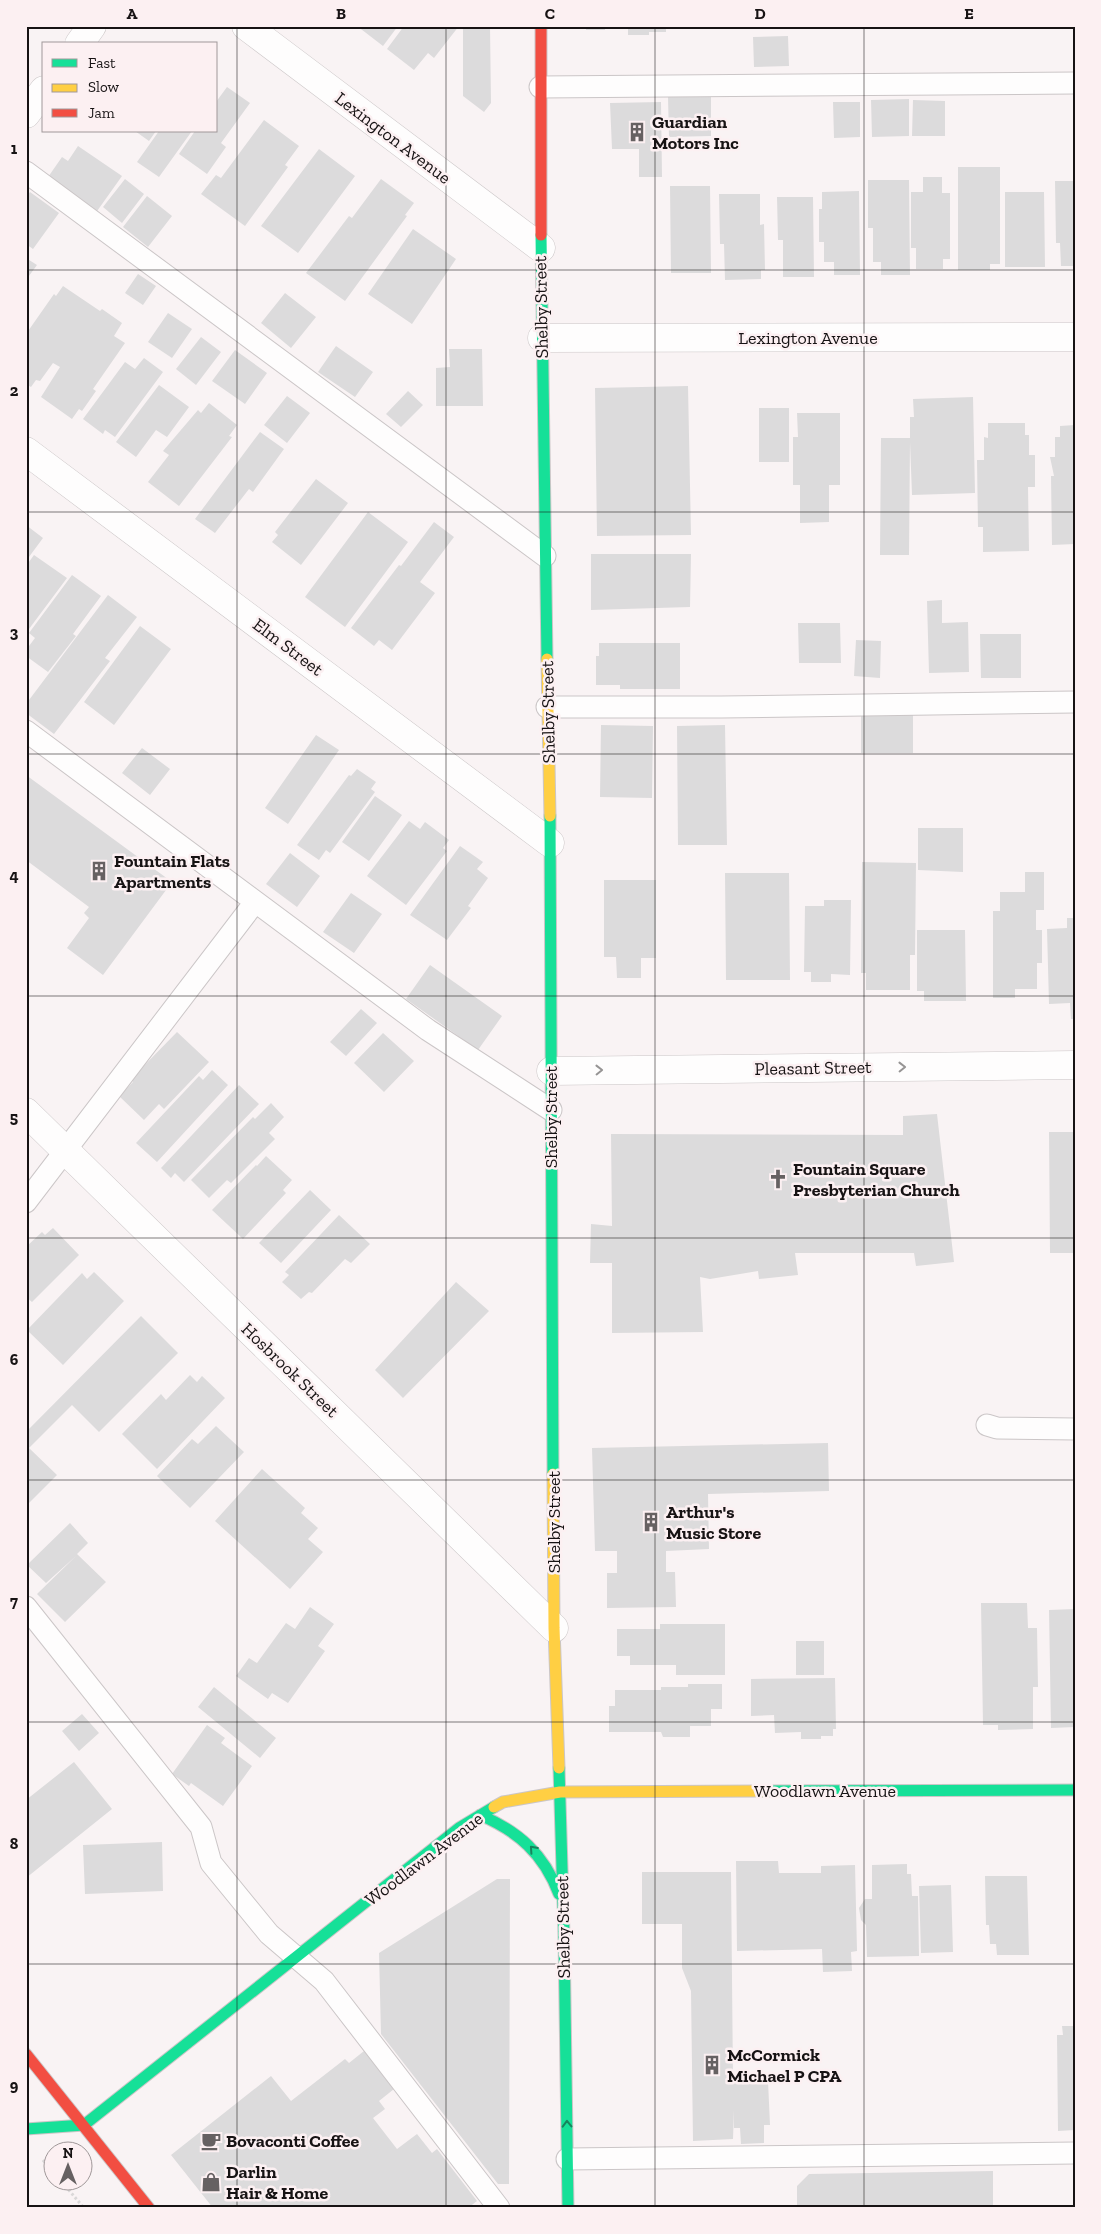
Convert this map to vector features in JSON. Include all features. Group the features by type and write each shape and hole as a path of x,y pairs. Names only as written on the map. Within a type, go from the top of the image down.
{"main road":[{"name":"Shelby Street","path":"540,26 542,338 550,843 554,1628 563,1908 568,2208"},
{"name":"Woodlawn Avenue","path":"84,2125 459,1828 504,1802 560,1792 1075,1790"},
{"path":"480,1815 500,1822 519,1835 538,1853 555,1880 563,1908"},
{"path":"26,2054 150,2208"},
{"path":"26,2129 84,2125"}],"street":[{"path":"80,42 92,26"},
{"name":"Lexington Avenue","path":"246,26 541,248"},
{"path":"26,114 42,93"},
{"name":"Lexington Avenue","path":"542,338 1075,337"},
{"name":"Elm Street","path":"26,451 550,843"},
{"name":"Pleasant Street","path":"551,1071 1075,1065"},
{"name":"Hosbrook Street","path":"26,1112 554,1628"}],"lane":[{"path":"540,88 1075,83"},
{"path":"26,172 545,556"},
{"path":"548,707 721,707 1075,702"},
{"path":"26,731 428,1030 551,1110"},
{"path":"26,1202 255,902"},
{"path":"987,1425 997,1428 1075,1429"},
{"path":"26,1607 201,1827 211,1864 269,1934 324,1981 498,2208"},
{"path":"568,2159 1075,2153"}],"path":[{"path":"70,2192 84,2208"}],"building":[{"path":"357,26 398,26 383,46"},
{"path":"404,26 459,26 434,58 428,53 414,70 387,49"},
{"path":"463,26 490,26 491,103 484,112 463,96"},
{"path":"586,26 605,26 605,30 586,30"},
{"path":"628,26 666,26 666,32 649,32 649,35 628,35"},
{"path":"788,36 789,66 754,67 753,37"},
{"path":"227,87 250,103 221,143 226,147 207,174 179,154 194,132 218,132 218,99"},
{"path":"668,97 711,97 711,136 669,137"},
{"path":"909,99 909,136 872,137 871,100"},
{"path":"913,100 945,101 945,136 912,136"},
{"name":"Guardian Motors Inc","path":"661,102 662,177 639,177 639,149 612,149 610,103"},
{"path":"833,102 860,102 860,137 834,138"},
{"path":"264,120 299,146 285,165 288,167 245,226 201,194 216,175 221,178"},
{"path":"136,132 155,132 149,141"},
{"path":"158,132 191,132 159,177 137,162"},
{"path":"78,146 122,176 95,214 46,180 62,157 68,161"},
{"path":"319,149 355,176 298,253 261,226"},
{"path":"958,167 1000,167 1000,264 990,264 990,270 958,270"},
{"path":"923,177 942,177 942,193 950,193 950,259 943,259 943,269 916,269 916,248 911,248 911,192 923,192"},
{"path":"125,179 144,194 122,223 103,207"},
{"path":"381,179 414,203 405,215 407,216 345,301 306,273 349,216 352,218"},
{"path":"868,180 909,180 910,275 881,275 881,262 873,262 873,228 868,228"},
{"path":"1055,181 1075,181 1075,266 1061,266 1060,243 1056,243"},
{"path":"670,186 710,186 711,273 671,273"},
{"path":"859,191 860,275 834,275 834,262 824,262 824,242 819,242 819,209 822,209 822,192"},
{"path":"30,192 59,213 33,249 26,244 26,197"},
{"path":"1005,192 1044,192 1045,267 1005,267"},
{"path":"719,194 760,194 760,225 764,224 765,270 761,270 761,279 725,280 724,244 720,244"},
{"path":"147,196 172,216 148,247 123,227"},
{"path":"777,197 813,197 814,277 783,277 783,240 778,240"},
{"path":"413,229 456,259 412,324 368,294"},
{"path":"26,258 37,265 26,280"},
{"path":"138,274 156,286 143,305 125,293"},
{"path":"63,286 100,311 102,309 122,323 114,336 125,343 93,389 96,391 82,411 79,409 72,419 41,397 60,367 53,363 40,381 36,380 31,387 26,384 26,334 54,294 56,296"},
{"path":"285,293 316,317 291,348 261,323"},
{"path":"168,313 192,329 172,358 148,342"},
{"path":"201,337 221,352 196,385 176,369"},
{"path":"336,346 373,372 355,397 318,372"},
{"path":"449,349 482,349 483,406 436,406 436,368 450,367"},
{"path":"235,350 267,373 245,404 212,381"},
{"path":"144,358 163,372 115,437 105,430 103,434 83,419 125,362 135,369"},
{"path":"159,385 189,407 167,437 156,430 136,457 116,442"},
{"path":"688,386 691,535 597,536 595,388"},
{"path":"408,391 423,405 401,427 386,414"},
{"path":"287,396 310,413 287,443 264,425"},
{"path":"973,397 975,493 912,495 910,442 909,555 880,555 881,438 910,438 910,417 914,417 913,399"},
{"path":"209,403 237,425 229,436 232,437 179,506 148,482 169,455 163,451 198,410 201,413"},
{"path":"759,408 789,408 789,462 759,462"},
{"path":"797,413 840,413 840,485 829,485 829,522 800,523 800,485 793,485 793,437 798,437"},
{"path":"988,423 1025,423 1025,435 1029,435 1029,455 1035,455 1035,487 1028,487 1029,551 983,552 983,527 978,527 977,460 984,460 984,437 988,438"},
{"path":"1075,425 1075,544 1052,545 1051,476 1054,476 1050,457 1055,457 1055,437 1060,437 1060,426"},
{"path":"260,432 284,449 253,492 249,489 215,533 195,519"},
{"path":"316,479 348,503 301,565 272,542 278,535 275,532"},
{"path":"368,512 408,542 345,627 305,597"},
{"path":"434,522 454,537 420,582 435,593 392,650 379,640 374,646 351,628"},
{"path":"26,525 43,538 26,561"},
{"path":"591,554 691,554 690,607 591,610"},
{"path":"34,555 67,578 29,629 26,627 26,566"},
{"path":"72,575 101,596 73,634 76,636 48,672 26,656 26,650 35,638 29,633"},
{"path":"108,595 137,617 105,658 110,661 54,734 26,713 26,704"},
{"path":"942,600 942,623 968,622 969,672 929,673 927,601"},
{"path":"798,623 840,623 841,663 799,663"},
{"path":"140,626 171,649 114,725 84,702"},
{"path":"980,634 1021,634 1021,678 981,678"},
{"path":"856,640 881,641 880,678 854,676"},
{"path":"599,643 680,643 680,689 620,689 620,685 596,685 596,656 599,656"},
{"path":"861,715 913,715 913,753 861,753"},
{"path":"601,725 653,726 652,798 600,797"},
{"path":"725,725 727,845 678,845 677,726"},
{"path":"316,735 339,750 288,824 265,808"},
{"path":"142,748 170,769 150,795 122,773"},
{"path":"357,769 376,782 371,789 375,792 330,853 326,850 319,860 297,845 349,775 351,776"},
{"name":"Fountain Flats Apartments","path":"26,775 172,882 103,975 67,948 89,918 84,913 89,907 26,860"},
{"path":"375,796 402,815 369,861 342,842"},
{"path":"409,821 420,829 425,822 449,840 443,848 447,851 406,905 367,876"},
{"path":"918,828 963,828 963,872 918,870"},
{"path":"460,846 483,862 477,869 488,878 468,906 471,908 447,940 410,915"},
{"path":"290,853 320,876 297,907 266,884"},
{"path":"862,862 916,863 915,955 910,955 910,990 866,990 866,973 861,973"},
{"path":"1025,872 1044,872 1044,910 1036,910 1036,930 1042,930 1042,963 1037,963 1037,989 1015,989 1015,998 993,998 993,911 1000,911 1000,892 1025,892"},
{"path":"725,873 789,873 790,980 726,980"},
{"path":"604,880 656,880 656,958 641,958 641,978 617,978 616,957 604,957"},
{"path":"351,893 382,914 354,953 323,932"},
{"path":"824,900 851,900 850,975 831,974 831,982 811,982 811,972 804,972 805,906 824,906"},
{"path":"1067,918 1075,918 1075,1019 1071,1019 1070,1003 1049,1004 1047,929 1067,928"},
{"path":"917,930 965,930 966,1001 924,1001 924,991 917,991"},
{"path":"430,965 502,1016 478,1050 406,999"},
{"path":"361,1009 377,1023 346,1056 330,1042"},
{"path":"177,1032 209,1062 164,1109 159,1104 144,1120 119,1096 133,1082 131,1079"},
{"path":"383,1033 414,1061 384,1092 354,1063"},
{"path":"212,1070 228,1085 157,1162 136,1143 199,1076 203,1080"},
{"path":"239,1085 259,1104 184,1182 175,1173 171,1178 161,1168"},
{"path":"271,1103 284,1117 269,1133 275,1139 231,1183 227,1180 209,1198 191,1180 253,1117 255,1119"},
{"name":"Fountain Square Presbyterian Church","path":"937,1114 954,1262 916,1266 914,1253 795,1253 798,1275 759,1279 758,1271 710,1279 700,1277 703,1332 612,1333 612,1263 590,1263 591,1224 612,1226 611,1134 903,1135 903,1116"},
{"path":"1049,1132 1075,1132 1075,1253 1050,1253"},
{"path":"266,1156 292,1180 283,1190 286,1193 243,1239 212,1210"},
{"path":"310,1190 331,1210 281,1263 259,1243"},
{"path":"339,1215 370,1244 351,1263 345,1259 312,1293 309,1292 301,1299 282,1282 289,1275 285,1272"},
{"path":"53,1228 79,1255 32,1302 26,1297 26,1247 42,1232 45,1235"},
{"path":"94,1272 124,1301 63,1365 27,1330 82,1273 87,1279"},
{"path":"456,1282 489,1311 403,1398 375,1370"},
{"path":"141,1316 178,1353 99,1432 72,1405 29,1448 57,1475 26,1506 26,1432"},
{"path":"190,1375 197,1382 202,1376 225,1398 157,1469 122,1434 161,1394 166,1400"},
{"path":"216,1426 244,1452 190,1508 157,1476 192,1439 198,1444"},
{"name":"Arthur's Music Store","path":"828,1443 829,1491 708,1494 709,1549 666,1551 666,1572 675,1572 676,1607 607,1608 607,1573 617,1573 617,1551 595,1551 592,1448"},
{"path":"262,1469 305,1508 301,1513 318,1528 308,1539 323,1552 290,1589 215,1521"},
{"path":"70,1523 88,1543 77,1554 106,1582 65,1622 37,1594 76,1556 46,1583 27,1565"},
{"path":"981,1603 1027,1603 1028,1628 1037,1628 1038,1687 1033,1687 1033,1729 998,1730 998,1725 983,1725"},
{"path":"310,1607 334,1624 318,1646 325,1651 288,1703 272,1693 268,1699 236,1676 249,1658 257,1663 286,1623 295,1629"},
{"path":"1075,1609 1075,1727 1051,1728 1049,1610"},
{"path":"660,1624 725,1624 725,1675 676,1675 676,1665 630,1665 630,1656 617,1656 617,1629 660,1629"},
{"path":"796,1641 824,1641 824,1675 796,1675"},
{"path":"835,1678 836,1729 833,1729 833,1736 821,1736 821,1739 801,1739 801,1732 775,1733 774,1715 751,1716 751,1679"},
{"path":"688,1684 722,1684 722,1709 711,1709 711,1726 690,1726 690,1737 663,1737 661,1732 609,1732 609,1706 615,1706 615,1690 661,1690 661,1687 688,1687"},
{"path":"214,1687 276,1738 260,1758 198,1707"},
{"path":"82,1714 99,1733 79,1751 62,1731"},
{"path":"207,1725 225,1738 221,1743 252,1766 223,1806 191,1783 189,1786 172,1774"},
{"path":"74,1762 112,1809 26,1878 26,1800"},
{"path":"162,1842 163,1891 85,1894 83,1845"},
{"path":"736,1861 778,1861 779,1873 821,1873 821,1866 855,1865 857,1951 851,1952 852,1971 823,1972 822,1949 737,1951"},
{"path":"907,1864 907,1874 911,1874 912,1896 918,1896 919,1956 867,1957 866,1925 861,1920 859,1908 865,1899 872,1899 872,1865"},
{"name":"McCormick Michael P CPA","path":"642,1872 731,1872 733,2082 768,2081 770,2125 764,2125 764,2143 741,2144 740,2128 734,2128 734,2110 733,2139 693,2141 691,1991 682,1968 682,1924 642,1924"},
{"path":"985,1876 1027,1876 1029,1955 997,1955 996,1944 990,1944 989,1925 986,1925"},
{"path":"497,1879 510,1879 509,2184 498,2184 381,2034 379,1953"},
{"path":"951,1885 953,1952 921,1953 919,1886"},
{"path":"1062,2026 1075,2026 1075,2130 1058,2131 1057,2035 1063,2035"},
{"path":"364,2051 394,2089 379,2101 385,2109 373,2118 397,2149 417,2134 432,2153 437,2149 477,2201 468,2208 213,2208 171,2155 271,2076 291,2101 345,2059 349,2063"},
{"path":"993,2171 993,2208 797,2208 797,2186 809,2174"}],"traffic: fast":[{"path":"541,235 547,659"},
{"path":"550,816 553,1474"},
{"path":"559,1768 564,1935 568,2208"},
{"path":"762,1791 1075,1790"},
{"path":"26,2129 84,2125 459,1828 494,1807"},
{"path":"480,1815 494,1821 518,1836 546,1867 559,1894"}],"traffic: slow":[{"path":"547,659 550,816"},
{"path":"553,1474 554,1628 559,1768"},
{"path":"494,1807 503,1802 560,1792 762,1791"}],"traffic: jam":[{"path":"541,26 541,235"},
{"path":"26,2054 149,2208"}],"place":[{"name":"Guardian Motors Inc","path":"637,132"},
{"name":"Fountain Flats Apartments","path":"99,871"},
{"name":"Fountain Square Presbyterian Church","path":"778,1179"},
{"name":"Arthur's Music Store","path":"651,1522"},
{"name":"McCormick Michael P CPA","path":"712,2065"},
{"name":"Bovaconti Coffee","path":"211,2141"},
{"name":"Darlin Hair & Home","path":"211,2182"}]}
